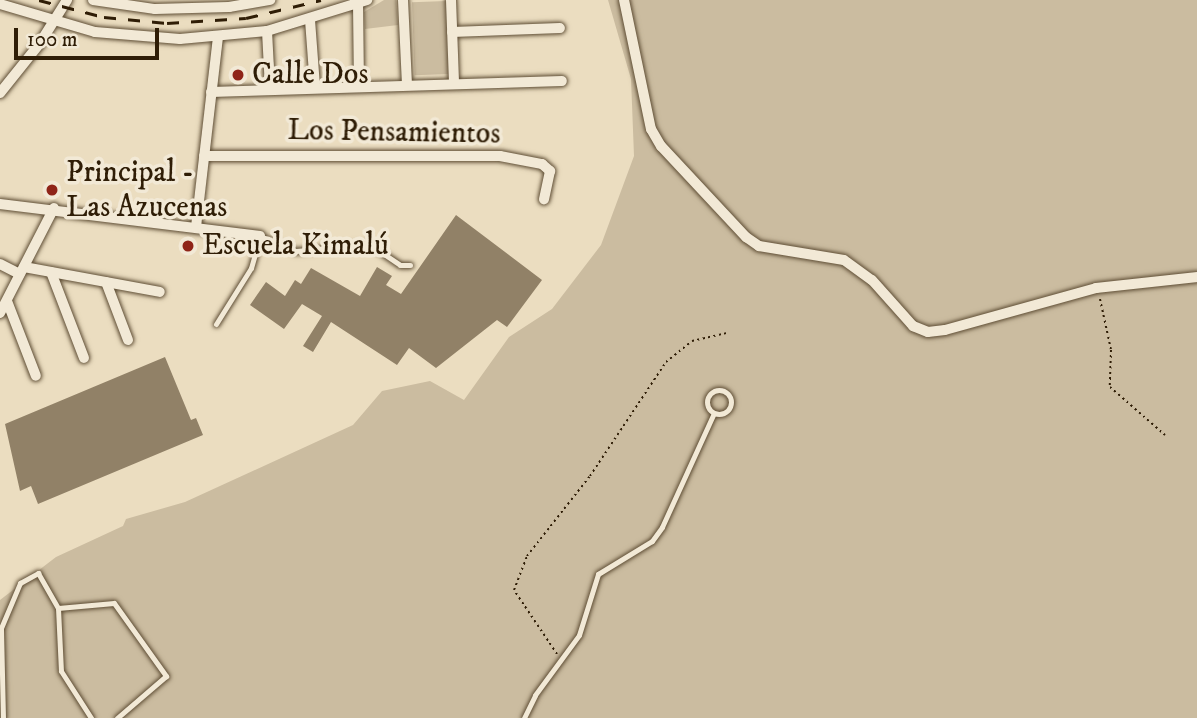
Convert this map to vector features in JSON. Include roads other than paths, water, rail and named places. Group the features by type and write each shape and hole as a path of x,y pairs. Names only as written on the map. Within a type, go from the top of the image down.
{"street":[{"path":"2,85 55,22 67,0"},
{"path":"93,0 155,9 229,7 270,0"},
{"path":"403,0 407,85"},
{"path":"451,0 454,83"},
{"path":"624,0 651,129 675,161 760,246 844,260 872,280 913,327 928,332 1097,288 1197,277"},
{"path":"0,4 55,22 135,38 218,38 267,31 363,2 359,86"},
{"path":"310,20 314,87"},
{"path":"452,32 560,28"},
{"path":"267,31 270,88"},
{"path":"196,227 218,38"},
{"path":"211,92 270,88 562,81"},
{"name":"Los Pensamientos","path":"204,156 500,156 542,164 550,171 544,199"},
{"path":"0,204 54,208 260,236"},
{"path":"0,313 54,208"},
{"path":"0,264 22,270 51,272 160,292"},
{"path":"51,272 84,358"},
{"path":"106,282 128,340"},
{"path":"6,301 36,376"}],"lane":[{"path":"216,324 251,268 260,236 296,251 369,244 400,265 410,265"},
{"path":"722,390 731,405 727,412 714,413 707,406 708,396 722,390"},
{"path":"524,718 579,635 598,574 652,541 662,527 714,413"},
{"path":"4,718 1,628 15,591 30,577 42,575 58,608 61,671 92,718"},
{"path":"58,608 114,603 166,676 117,718"}],"railway":[{"path":"39,0 104,17 167,23 246,18 321,0"}],"place":[{"name":"Calle Dos","path":"238,75"},
{"name":"Principal - Las Azucenas","path":"52,190"},
{"name":"Escuela Kimalú","path":"188,246"}]}
